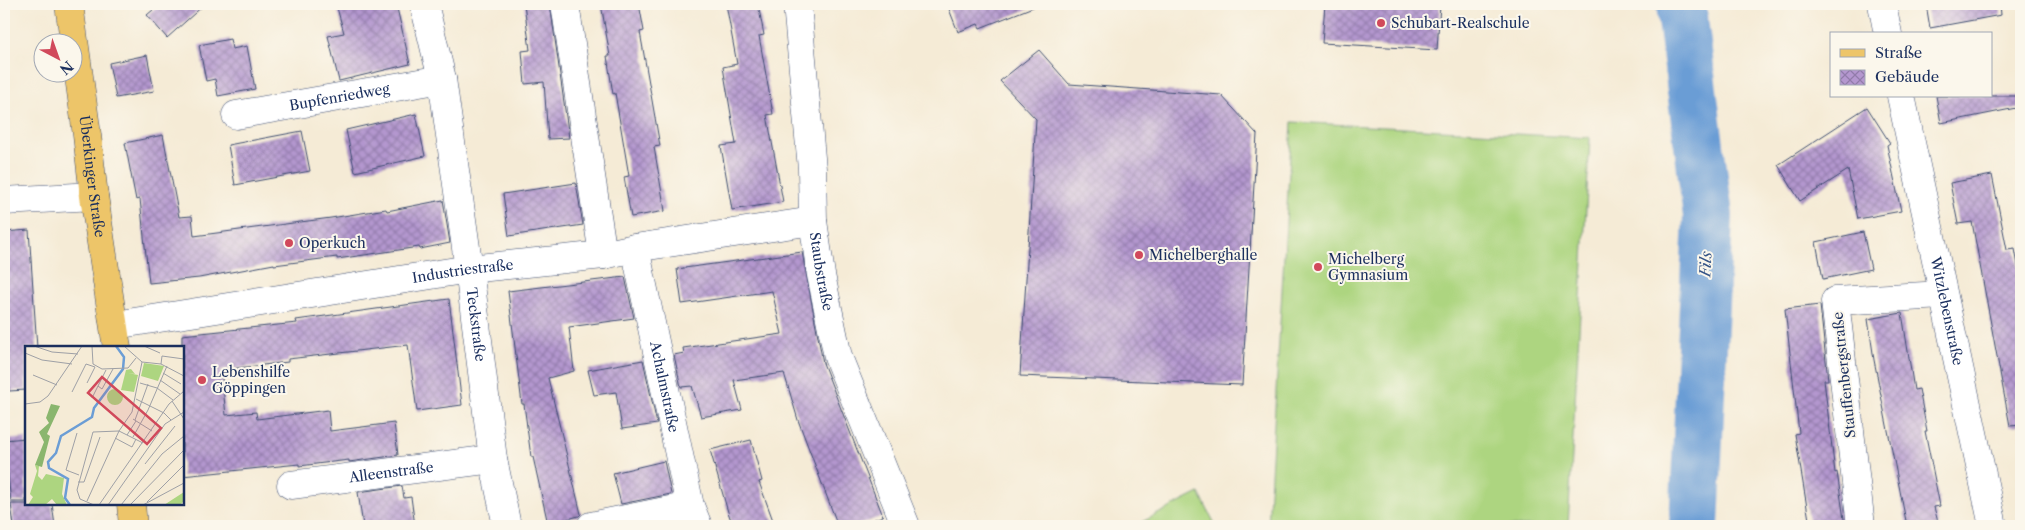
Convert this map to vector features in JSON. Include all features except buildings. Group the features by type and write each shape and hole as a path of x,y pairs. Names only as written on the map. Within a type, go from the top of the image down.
{"main road":[{"name":"Überkinger Straße","path":"69,4 94,196 116,336"},
{"path":"131,505 133,526"}],"street":[{"name":"Teckstraße","path":"424,4 442,79 493,459 507,526"},
{"path":"565,4 603,255"},
{"name":"Staubstraße","path":"797,4 812,170 814,221 821,275 838,357 906,526"},
{"path":"1882,4 1888,32"},
{"name":"Bupfenriedweg","path":"236,115 442,79"},
{"name":"Witzlebenstraße","path":"1901,98 1993,526"},
{"path":"4,201 94,196"},
{"name":"Industriestraße","path":"116,336 469,269 603,255 635,248 814,221"},
{"name":"Achalmstraße","path":"635,248 694,516"},
{"name":"Stauffenbergstraße","path":"1861,526 1835,301 1943,295"},
{"name":"Alleenstraße","path":"291,485 493,459"},
{"path":"591,526 694,516"}],"green space":[{"path":"1292,122 1590,138 1568,526 1268,526"},
{"path":"1199,493 1216,526 1134,526"}],"waterway":[{"name":"Fils","path":"1681,4 1708,216 1694,526"}],"place":[{"name":"Schubart-Realschule","path":"1381,23"},
{"name":"Operkuch","path":"289,243"},
{"name":"Michelberghalle","path":"1139,255"},
{"name":"Michelberg Gymnasium","path":"1318,267"},
{"name":"Lebenshilfe Göppingen","path":"202,380"}]}
